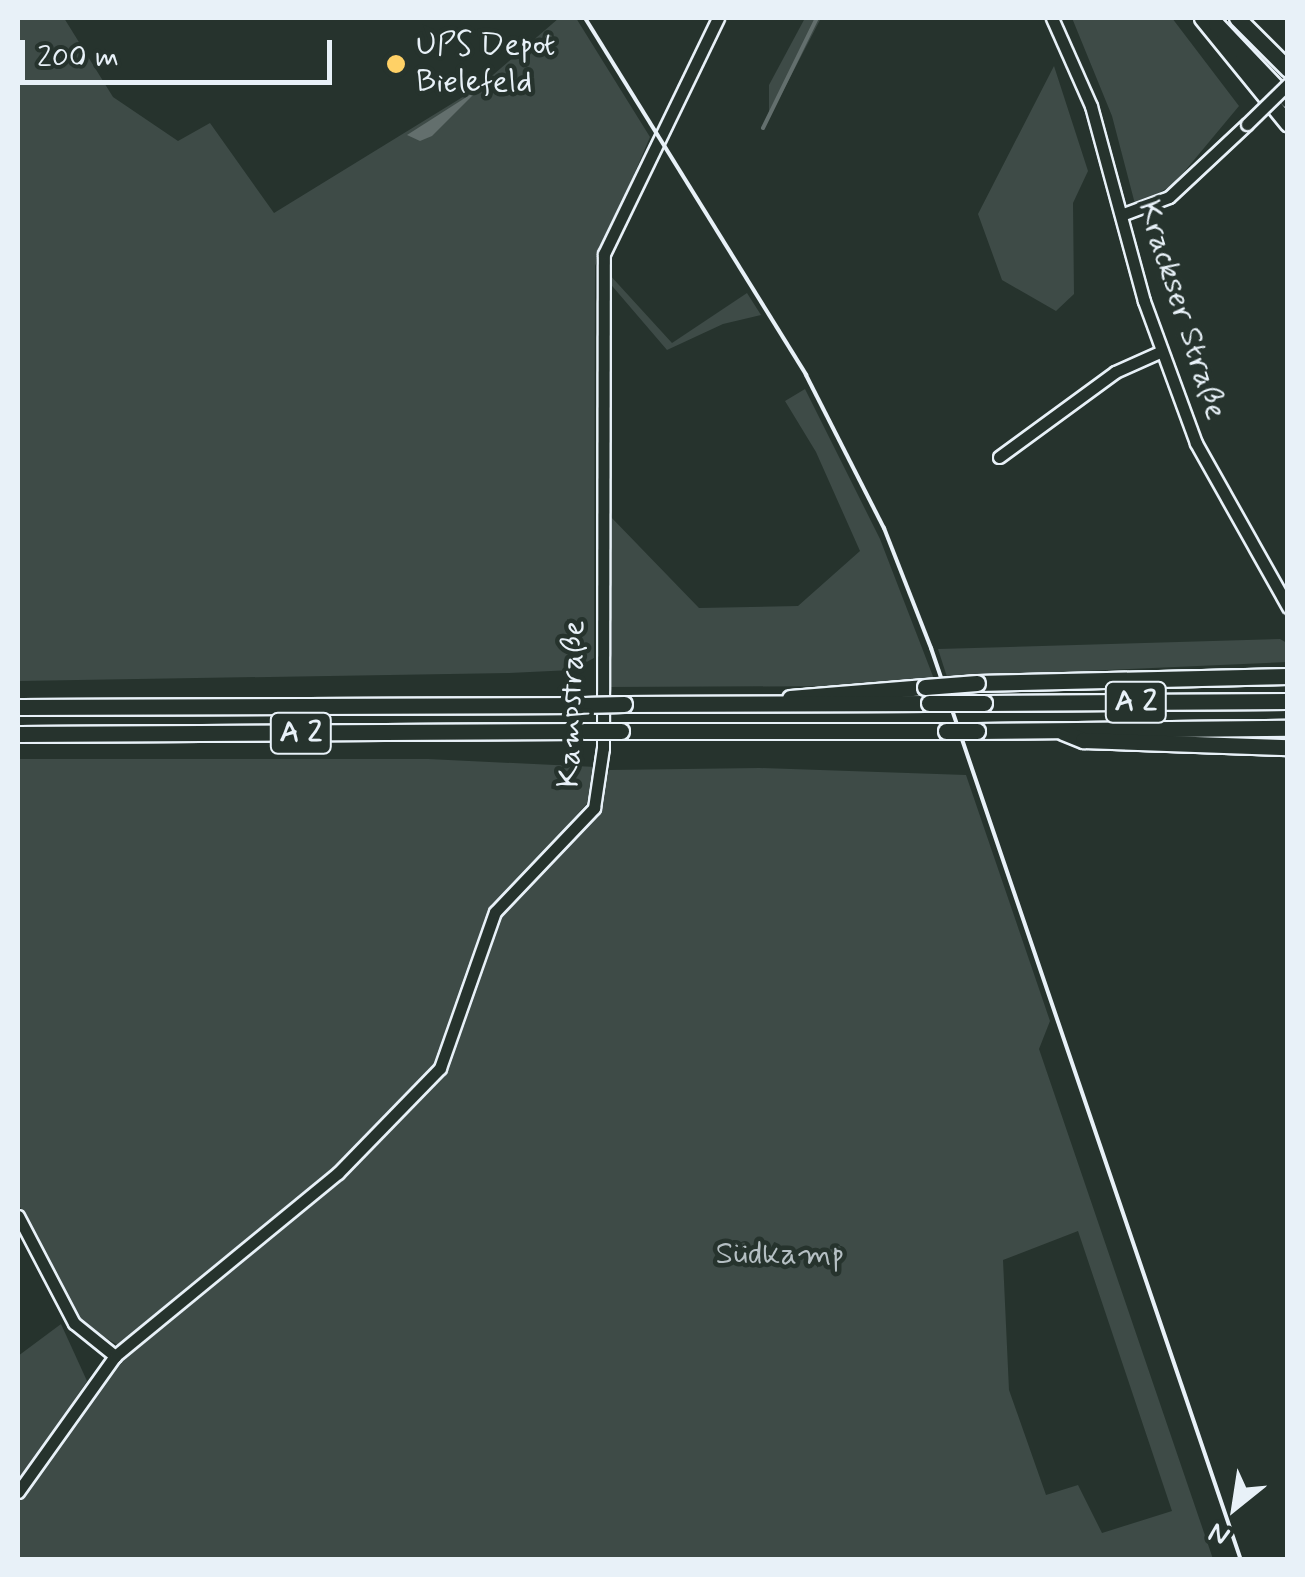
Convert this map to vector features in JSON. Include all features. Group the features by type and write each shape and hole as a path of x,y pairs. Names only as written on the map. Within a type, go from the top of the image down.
{"highway":[{"path":"1202,18 1288,124"},
{"path":"1210,18 1288,100"},
{"path":"1237,18 1288,69"},
{"path":"927,695 977,683 1288,676"},
{"name":"A 2","path":"18,707 772,703 927,695 984,703 1288,702"},
{"name":"A 2","path":"18,734 1288,728"},
{"path":"1060,730 1083,740 1288,747"}],"street":[{"name":"Kampstraße","path":"18,1492 114,1356 338,1173 440,1068 496,912 594,808 603,748 604,254 718,18"},
{"name":"Krackser Straße","path":"1052,18 1086,91 1160,352 1226,504 1288,607"},
{"path":"1122,216 1169,197 1288,84"},
{"path":"999,457 1114,372 1160,352"},
{"path":"18,1216 74,1323 114,1356"}],"green space":[{"path":"18,18 64,18 113,97 178,141 210,123 274,213 479,87 559,18 576,18 650,137 595,266 594,658 572,670 509,673 18,681"},
{"path":"805,18 821,18 769,118 769,85"},
{"path":"1072,18 1172,18 1239,106 1174,184 1145,201 1135,204 1112,116"},
{"path":"1054,66 1088,171 1073,203 1074,294 1056,311 1002,280 978,214"},
{"path":"608,273 672,343 747,293 761,315 723,324 667,350 607,280"},
{"path":"805,389 880,539 934,679 858,686 607,687 609,515 699,608 798,606 860,551 816,452 785,401"},
{"path":"1280,639 1287,643 1288,662 947,677 938,649"},
{"path":"18,759 428,759 596,767 589,801 493,909 436,1065 338,1166 118,1345 80,1323 18,1203"},
{"name":"Südkamp","path":"760,768 966,775 1050,1021 1039,1049 1213,1559 18,1560 18,1500 126,1350 342,1175 444,1070 500,915 598,810 609,770","holes":["1078,1231 1172,1511 1102,1533 1078,1485 1046,1495 1009,1390 1003,1260"]},
{"path":"61,1324 87,1381 18,1484 18,1356"}],"shaded area":[{"path":"479,89 432,136 420,141 407,135"}],"waterway":[{"path":"763,128 817,18"}],"railway":[{"path":"585,18 806,375 884,528 931,648 1241,1560"}],"place":[{"name":"UPS Depot Bielefeld","path":"396,64"}]}
